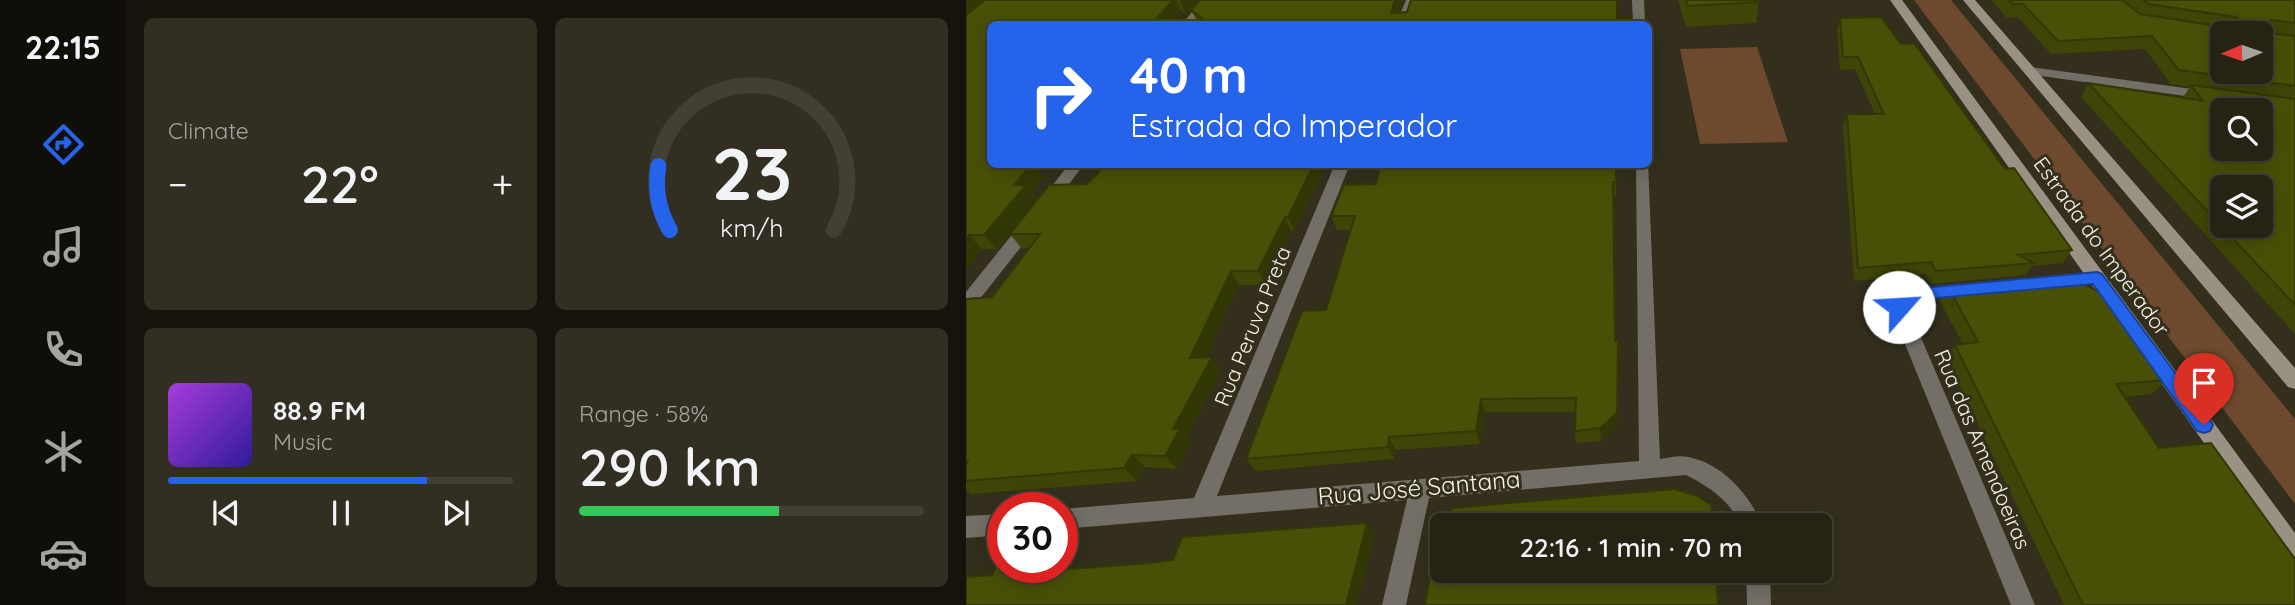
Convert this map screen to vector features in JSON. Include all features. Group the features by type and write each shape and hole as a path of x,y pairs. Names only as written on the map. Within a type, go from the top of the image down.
{"main road":[{"name":"Estrada do Imperador","path":"1896,0 2295,552"},
{"path":"1969,0 2295,381"}],"street":[{"path":"1190,21 1208,0"},
{"path":"1403,21 1412,0"},
{"path":"1638,0 1639,21"},
{"path":"2030,71 2223,97"},
{"path":"966,304 1074,168"},
{"name":"Rua Peruva Preta","path":"1202,506 1341,168"},
{"path":"1643,168 1650,469"},
{"path":"2031,284 2097,278"},
{"name":"Rua das Amendoeiras","path":"1991,287 1911,295 1903,299 1899,307 2023,605"},
{"name":"Rua José Santana","path":"1078,518 1687,466 1713,477 1733,496 1744,513"},
{"path":"1394,605 1421,487"},
{"path":"966,527 987,525"},
{"path":"1758,583 1759,605"}],"shaded area":[{"path":"1914,0 1951,0 2295,419 2295,504"},
{"path":"1757,47 1788,142 1700,144 1680,49"}],"building":[{"path":"985,0 1173,0 1155,21 987,21 987,168 1029,168 1014,185 1026,185 984,235 969,235 966,239 966,15"},
{"path":"1200,0 1395,0 1391,13 1407,12 1411,0 1617,0 1617,20 1206,21 1191,10"},
{"path":"1686,0 1758,0 1759,2 1688,6"},
{"path":"2009,0 2122,0 2140,14 2210,25 2210,74 2179,70 2152,36 2058,41 2023,4 2013,4"},
{"path":"2143,0 2295,0 2295,23 2271,20 2237,21 2236,17 2148,4"},
{"path":"1881,17 1901,44 1914,43 2005,169 2014,168 2072,250 2018,255 2034,263 1936,271 1931,262 1858,268 1847,114 1884,114 1858,57 1843,57 1840,18"},
{"path":"2273,33 2295,36 2295,86 2273,83"},
{"path":"2088,83 2203,101 2191,85 2295,99 2295,305 2233,238 2273,238 2273,175 2210,175 2210,214"},
{"path":"1101,168 1312,168 1258,271 1231,271 1190,358 1212,357 1173,429 1180,429 1165,456 1132,455 1124,468 966,481 966,299 992,297 1040,234 1010,234 1049,185 1087,184"},
{"path":"1380,168 1616,168 1616,182 1613,182 1615,341 1618,341 1617,413 1600,428 1575,431 1576,398 1481,399 1476,431 1389,437 1388,447 1246,459 1302,311 1326,310 1355,216 1331,216 1344,185 1376,184"},
{"path":"2065,275 2104,294 2166,380 2116,384 2159,448 2211,443 2295,559 2295,605 2083,605 1955,345 1978,342 1947,285"},
{"path":"1674,489 1698,496 1712,506 1712,513 1450,513 1451,508"},
{"path":"1367,523 1346,605 966,605 966,577 987,575 987,583 1078,583 1078,568 1173,560 1182,537"},
{"path":"1430,577 1430,583 1717,583 1718,605 1425,605"}],"route":[{"path":"1899,307 1899,303 1911,295 2097,278 2204,425"}]}
